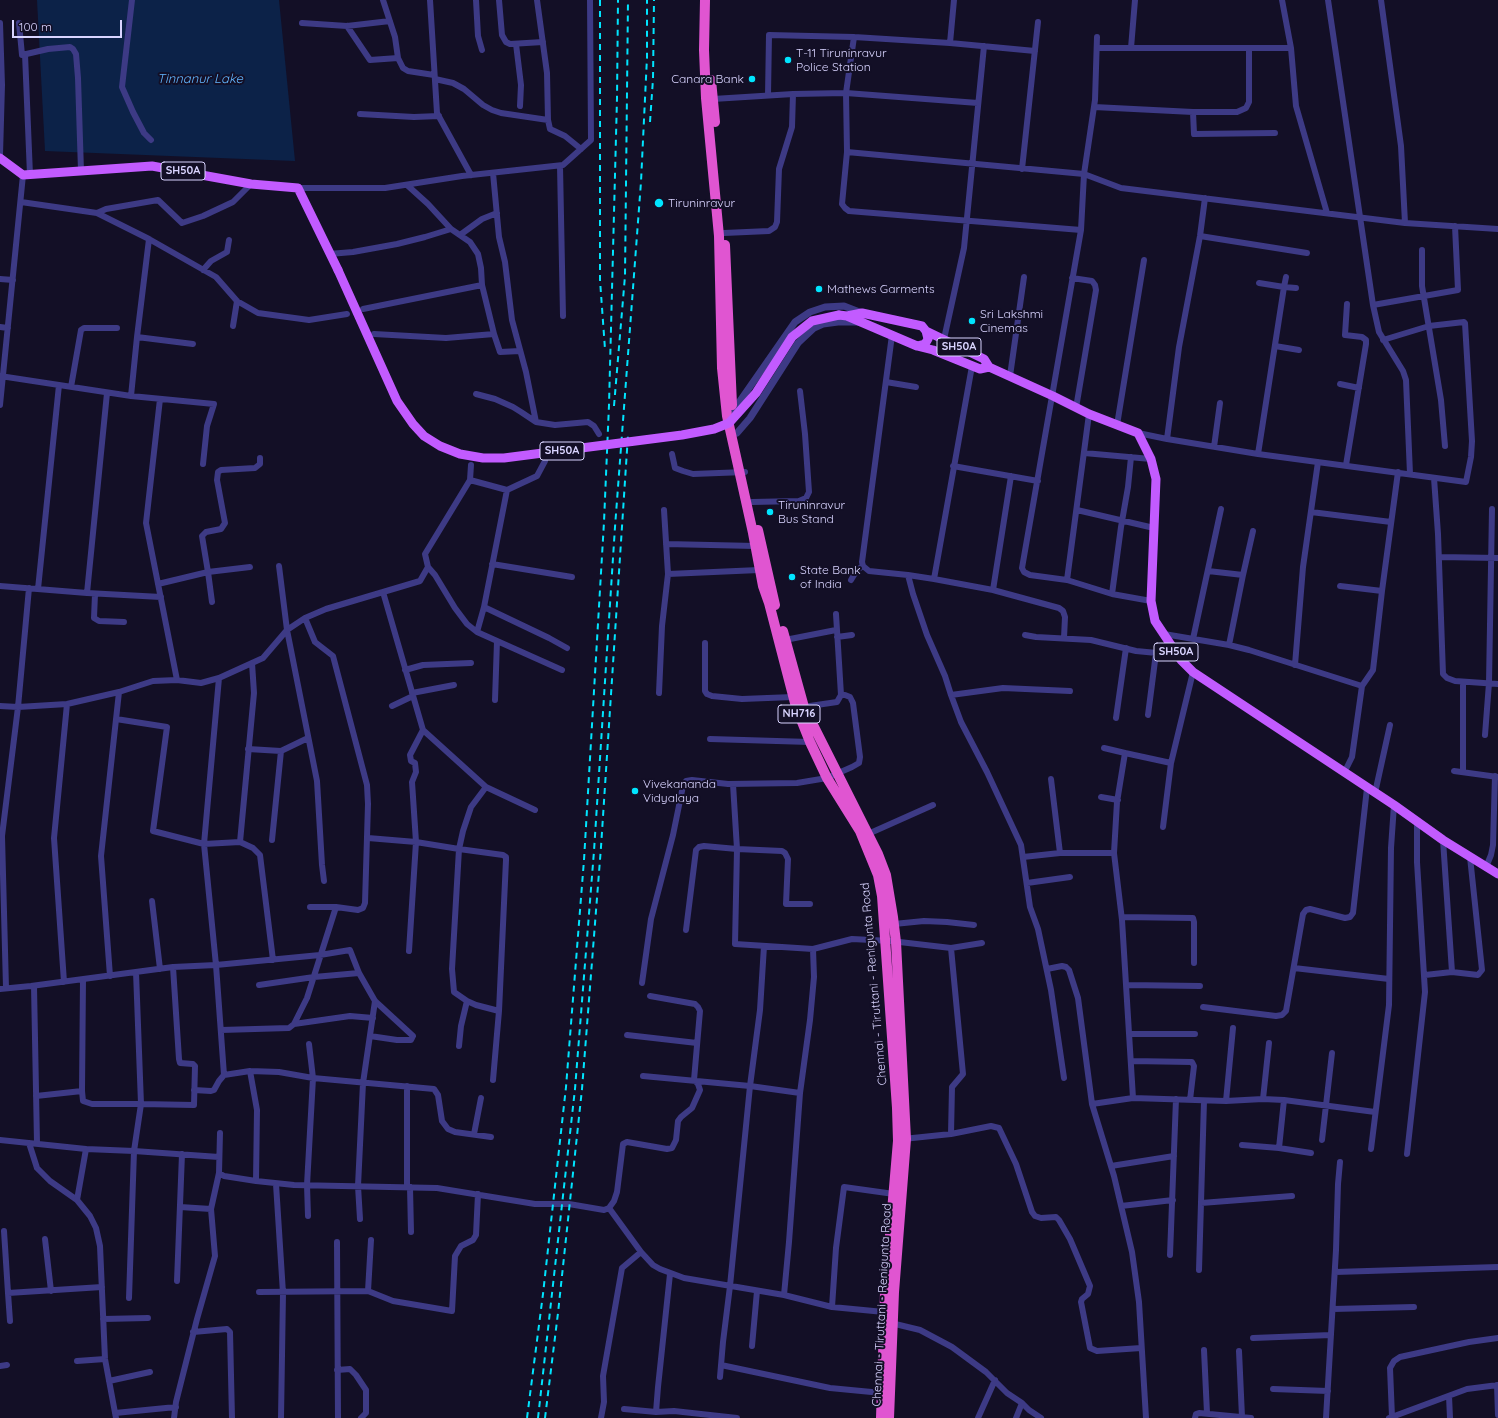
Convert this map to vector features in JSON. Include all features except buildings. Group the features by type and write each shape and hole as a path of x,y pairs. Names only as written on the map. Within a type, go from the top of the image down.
{"highway":[{"name":"Chennai - Tiruttani - Renigunta Road","path":"705,0 704,50 706,98 719,236 722,368 727,416 742,472 752,502 775,604 810,742 827,778 860,831 878,875 882,896 897,1108 902,1140 894,1194 881,1418"},
{"name":"Chennai - Tiruttani - Renigunta Road","path":"709,0 709,35 713,99 727,258 733,411 755,546 793,697 837,774 878,854 886,875 894,924 896,942 902,1140 887,1319 889,1418"}],"main road":[{"path":"0,158 26,175"},
{"name":"SH50A","path":"26,175 152,166 251,184 298,188 338,270 397,401 413,424 424,436 440,446 460,454 482,458 504,458 682,435 714,429 729,423 756,393 792,337 812,321 843,315 861,318"},
{"path":"861,318 922,326 926,331 928,339 925,344 917,346"},
{"path":"861,318 892,335 917,346 932,350 980,369 989,367"},
{"name":"SH50A","path":"926,331 984,359 989,367 1089,414 1138,433 1151,459 1156,479 1150,601 1155,621 1178,655 1194,672 1443,840 1498,874"}],"street":[{"path":"132,0 122,86 136,119 144,133 151,140"},
{"path":"383,0 395,37 398,58 403,68 408,71 434,77 464,89 483,105 492,110 501,113 548,120"},
{"path":"430,0 437,113 471,175"},
{"path":"476,0 478,36 482,50"},
{"path":"499,0 502,35 504,40 510,44 543,42"},
{"path":"537,0 547,73 548,120 550,129 565,136 581,149"},
{"path":"298,188 385,188 471,175 563,165 591,140 590,0"},
{"path":"950,43 954,0"},
{"path":"1131,48 1135,0"},
{"path":"1282,0 1291,48 1296,106 1327,213"},
{"path":"1328,0 1373,305 1379,332 1403,371 1406,380 1410,474"},
{"path":"1381,0 1401,146 1405,223"},
{"path":"302,23 347,26 390,21"},
{"path":"1022,169 1038,22"},
{"path":"0,23 2,85 0,155"},
{"path":"19,23 22,55 48,49 70,47 76,54 81,171"},
{"path":"347,26 370,60 398,58"},
{"path":"768,95 769,35 854,37 950,43 1035,51"},
{"path":"854,37 846,93 847,152 842,204 845,208 850,211 1080,230"},
{"path":"1097,37 1094,107 1084,174 1080,230 1053,396 1022,568 1024,572 1030,575 1067,580 1112,594 1150,601"},
{"path":"516,44 521,85 520,106"},
{"path":"944,339 960,272 964,248 984,46"},
{"path":"1097,48 1291,48"},
{"path":"1094,107 1193,112 1237,112 1246,108 1249,102 1249,48"},
{"path":"0,405 21,202 26,175 25,54"},
{"path":"713,99 768,95 846,93 978,103"},
{"path":"724,233 769,231 775,227 777,222 779,169 792,127 793,94"},
{"path":"1193,112 1194,134 1275,133"},
{"path":"360,114 414,117 439,116"},
{"path":"847,152 1084,174 1121,188 1405,223 1498,229"},
{"path":"560,166 563,316"},
{"path":"493,173 499,237 505,262 512,320 536,422"},
{"path":"97,213 106,209 158,200 182,223 203,216 233,202 251,184"},
{"path":"407,184 451,229 470,242 478,254 482,285 500,352 520,351"},
{"path":"1167,439 1179,347 1200,236 1204,198"},
{"path":"21,202 97,213 149,239 216,277 237,301 258,313 309,320 347,314"},
{"path":"460,235 476,222 497,213"},
{"path":"1373,305 1458,290 1455,226"},
{"path":"329,254 353,252 396,244 451,229"},
{"path":"1200,236 1306,253"},
{"path":"131,396 136,337 149,239"},
{"path":"203,270 211,261 227,252 229,240"},
{"path":"1422,250 1422,286 1441,400 1445,446"},
{"path":"1117,425 1144,260"},
{"path":"1010,376 1024,277"},
{"path":"1258,454 1286,277"},
{"path":"1072,278 1092,282 1095,285 1096,290 1076,408"},
{"path":"0,279 13,280"},
{"path":"1260,283 1296,288"},
{"path":"363,309 482,285"},
{"path":"234,326 237,301"},
{"path":"1346,466 1366,340 1362,337 1345,335 1347,304"},
{"path":"733,411 795,322 810,312 825,307 844,306 861,318"},
{"path":"737,433 750,418 798,344 814,328 824,324 861,318"},
{"path":"1138,433 1258,454 1466,482 1471,457 1472,441 1466,323 1429,326 1384,340"},
{"path":"0,327 8,328"},
{"path":"71,387 81,330 84,328 117,328"},
{"path":"374,334 446,338 494,334"},
{"path":"892,335 862,562 863,566 869,570 934,579 993,590 1059,608 1063,611 1065,617 1064,638"},
{"path":"136,337 193,344"},
{"path":"1275,346 1299,350"},
{"path":"934,579 972,366"},
{"path":"2,376 107,393 214,404 207,426 203,464"},
{"path":"886,382 916,387"},
{"path":"1340,384 1359,388"},
{"path":"38,589 59,385"},
{"path":"752,502 799,501 806,498 809,492 800,391"},
{"path":"87,594 107,393"},
{"path":"476,394 495,399 513,407 536,422 555,425 588,422 594,426 599,434"},
{"path":"160,399 146,523 177,680"},
{"path":"1214,447 1220,403"},
{"path":"1067,580 1089,414"},
{"path":"1084,453 1151,459"},
{"path":"672,454 675,468 693,474 742,472"},
{"path":"1112,594 1132,457"},
{"path":"212,602 202,536 206,532 221,529 225,523 217,480 218,472 223,470 255,468 260,464 260,458"},
{"path":"470,480 507,490 537,476 545,461"},
{"path":"1295,665 1303,567 1318,462"},
{"path":"472,465 470,480 425,554 428,567 435,575 454,608 467,624 477,632 562,670"},
{"path":"953,466 1038,481"},
{"path":"1344,773 1352,757 1362,686 1373,670 1398,472"},
{"path":"993,590 1011,476"},
{"path":"1434,478 1438,534 1443,674 1455,681 1498,684"},
{"path":"477,632 484,607 507,490"},
{"path":"1193,639 1221,509"},
{"path":"1485,735 1495,557 1492,509"},
{"path":"659,693 662,626 668,574 664,510"},
{"path":"1077,510 1154,528"},
{"path":"1311,512 1391,522"},
{"path":"1229,645 1253,531"},
{"path":"666,544 755,546"},
{"path":"1439,557 1495,557"},
{"path":"492,564 572,577"},
{"path":"279,566 287,630 317,781 324,881"},
{"path":"851,580 857,570 863,566"},
{"path":"158,584 208,572 250,567"},
{"path":"0,706 18,707 67,704 119,692 153,681 177,680 200,683 219,678 263,658 287,630 305,618 326,609 420,581 428,567"},
{"path":"668,574 760,570"},
{"path":"1208,571 1243,575"},
{"path":"908,575 927,635 945,676 950,695 961,722 987,772 1021,845 1030,907 1038,929 1047,969 1061,1046 1064,1078"},
{"path":"0,586 87,594 161,597"},
{"path":"1340,586 1382,591"},
{"path":"29,588 18,707 2,836 3,988 34,986 173,967 216,966 320,955 350,950 376,1001 413,1036 411,1040 397,1040 370,1036"},
{"path":"383,592 423,730 486,787 535,810"},
{"path":"95,594 94,618 99,620 124,622"},
{"path":"484,607 567,648"},
{"path":"800,707 837,702 841,695 836,614"},
{"path":"305,618 315,642 333,656 367,784 368,838 365,903 363,908 358,910 336,907 310,907"},
{"path":"785,640 837,633 852,635"},
{"path":"1164,634 1250,650 1362,686"},
{"path":"1025,635 1091,640 1126,648 1178,655"},
{"path":"495,700 497,641"},
{"path":"705,643 705,691 707,694 712,696 742,699 793,697"},
{"path":"1116,718 1126,648"},
{"path":"1148,715 1156,653"},
{"path":"240,842 254,693 252,663"},
{"path":"405,670 423,665 471,663"},
{"path":"1163,827 1171,763 1194,672"},
{"path":"219,678 204,844 216,966 224,1075"},
{"path":"1463,682 1463,772"},
{"path":"392,706 413,695 454,685"},
{"path":"950,695 1003,688 1070,691"},
{"path":"110,976 101,856 119,692"},
{"path":"642,983 651,919 686,781 692,780 733,784 797,783 827,778 858,763 860,757 853,703 850,697 841,695"},
{"path":"64,982 54,838 67,704"},
{"path":"116,720 167,727 153,831 204,844 240,842 253,848 260,855 273,960"},
{"path":"1203,1006 1276,1016 1282,1014 1286,1011 1303,914 1306,910 1310,909 1345,918 1350,917 1354,913 1371,791 1390,726"},
{"path":"410,951 416,842 412,782 416,772 415,763 411,761 410,755 423,730"},
{"path":"248,749 281,751 308,738"},
{"path":"710,739 810,742"},
{"path":"1104,748 1171,763"},
{"path":"272,840 281,751"},
{"path":"1125,753 1118,800 1114,853 1122,917 1133,1098"},
{"path":"1454,771 1497,777 1493,845 1486,867"},
{"path":"1051,779 1060,853"},
{"path":"733,784 737,849 735,944 813,949 852,939 885,940 951,948 982,943"},
{"path":"486,787 471,807 459,849 452,969 454,992 467,1001 482,1007 499,1010"},
{"path":"1101,797 1118,800"},
{"path":"868,834 932,805"},
{"path":"1371,1149 1389,1004 1391,848 1394,806"},
{"path":"1407,1154 1423,1014 1425,975 1417,862 1417,822"},
{"path":"368,838 416,842 503,855 506,857 499,1010 492,1080"},
{"path":"1443,840 1452,972"},
{"path":"686,930 696,850 699,847 704,846 782,851 788,859 786,904 810,904"},
{"path":"1023,857 1060,853 1114,853"},
{"path":"1425,975 1452,972 1478,975 1482,970 1470,857"},
{"path":"1027,883 1070,877"},
{"path":"152,901 160,969"},
{"path":"221,1030 289,1028 294,1024 307,998 336,907"},
{"path":"1122,917 1193,918 1194,963"},
{"path":"894,924 924,921 974,925"},
{"path":"720,1377 750,1086 760,1010 764,946"},
{"path":"951,948 963,1074 952,1087 951,1134"},
{"path":"784,1295 800,1093 814,977 813,949"},
{"path":"1047,969 1062,966 1069,970 1078,998 1092,1104 1111,1166 1132,1252 1139,1302 1146,1418"},
{"path":"83,979 83,1101 92,1104 194,1105 195,1066 193,1064 180,1063 179,1059 173,967"},
{"path":"1294,968 1389,979"},
{"path":"129,1298 134,1151 141,1104 136,972"},
{"path":"259,985 314,976 360,972"},
{"path":"1127,985 1200,986"},
{"path":"34,986 37,1143"},
{"path":"219,1173 224,1176 276,1184 437,1188 535,1204 569,1204 604,1210 609,1208 614,1201 617,1192 623,1144 627,1142 667,1149 672,1148 676,1140 678,1121 692,1108 698,1096 699,1086 694,1080 700,1011 695,1004 650,996"},
{"path":"360,1219 358,1186 363,1082 376,1001"},
{"path":"459,1046 461,1026 467,1001"},
{"path":"294,1024 350,1016 373,1018"},
{"path":"1226,1101 1233,1028"},
{"path":"1129,1034 1195,1034"},
{"path":"627,1035 697,1043"},
{"path":"1263,1099 1269,1043"},
{"path":"308,1216 313,1078 309,1044"},
{"path":"1322,1140 1332,1053"},
{"path":"1131,1062 1192,1062 1194,1066 1190,1100"},
{"path":"194,1090 214,1090 224,1075 250,1071 279,1072 313,1078 434,1089 438,1095 441,1116 445,1125 455,1132 491,1137"},
{"path":"250,1071 257,1110 256,1182"},
{"path":"643,1076 750,1086 800,1093"},
{"path":"407,1086 411,1232"},
{"path":"36,1096 82,1091"},
{"path":"474,1134 481,1098"},
{"path":"1092,1104 1133,1098 1204,1101 1263,1099 1284,1100 1375,1112"},
{"path":"1170,1255 1176,1099"},
{"path":"1279,1148 1284,1100"},
{"path":"1199,1270 1204,1101"},
{"path":"902,1140 951,1134 991,1126 998,1128 1016,1164 1032,1212 1035,1216 1040,1218 1056,1217 1059,1220 1070,1239 1090,1286 1088,1294 1082,1299 1090,1348 1097,1351 1141,1348"},
{"path":"174,1418 194,1332 215,1256 210,1209 219,1173 218,1157 220,1133"},
{"path":"0,1140 86,1149 218,1157"},
{"path":"29,1143 37,1168 50,1181 77,1200 90,1216 96,1228 100,1246 105,1359 115,1416 176,1407"},
{"path":"1242,1145 1279,1148 1311,1153"},
{"path":"77,1200 86,1149"},
{"path":"177,1280 182,1154"},
{"path":"1111,1166 1174,1156"},
{"path":"1326,1418 1340,1162"},
{"path":"276,1184 283,1293 282,1418"},
{"path":"832,1307 836,1248 844,1187 894,1194"},
{"path":"259,1292 283,1293 368,1291 393,1301 452,1311 455,1256 461,1246 473,1240 476,1235 478,1194"},
{"path":"1201,1203 1292,1196"},
{"path":"1121,1206 1173,1200"},
{"path":"180,1207 210,1209"},
{"path":"609,1208 641,1252 653,1265 670,1274 784,1295 887,1319 920,1330 952,1347 986,1372 1007,1394 1022,1403 1041,1418"},
{"path":"4,1231 10,1320"},
{"path":"45,1239 51,1291"},
{"path":"368,1291 371,1240"},
{"path":"337,1242 338,1418"},
{"path":"601,1418 604,1402 603,1376 622,1268 641,1252"},
{"path":"1335,1272 1498,1267"},
{"path":"656,1412 670,1274"},
{"path":"8,1293 102,1287"},
{"path":"752,1346 757,1291"},
{"path":"1333,1309 1414,1307"},
{"path":"103,1319 148,1318"},
{"path":"194,1332 227,1329 230,1332 232,1418"},
{"path":"1253,1338 1331,1335"},
{"path":"1498,1338 1463,1343 1400,1357 1394,1361 1390,1368 1390,1418 1400,1416 1468,1389 1498,1385 1498,1415"},
{"path":"1204,1350 1208,1413"},
{"path":"1239,1351 1242,1417"},
{"path":"78,1360 105,1359"},
{"path":"0,1366 7,1365"},
{"path":"721,1365 830,1388 882,1393"},
{"path":"337,1370 350,1369 366,1390 366,1413 361,1418"},
{"path":"109,1381 150,1372"},
{"path":"978,1418 994,1380"},
{"path":"1273,1388 1328,1391"},
{"path":"1449,1396 1450,1418"},
{"path":"1016,1418 1022,1403"},
{"path":"624,1409 656,1412 674,1411 737,1418"},
{"path":"1195,1418 1196,1414 1208,1413 1251,1418"}],"water":[{"name":"Tinnanur Lake","path":"37,0 279,0 295,161 45,151"}],"railway":[{"path":"600,0 600,280 605,349"},
{"path":"527,1418 543,1294 566,1087 584,860 604,522 609,405 618,0"},
{"path":"614,406 625,276 628,0"},
{"path":"538,1418 575,1089 594,851 615,527 641,182 647,57 647,0"},
{"path":"650,122 653,79 654,0"},
{"path":"545,1418 582,1089 601,847 628,435"}],"place":[{"name":"T-11 Tiruninravur Police Station","path":"788,60"},
{"name":"Canara Bank","path":"752,79"},
{"name":"Tiruninravur","path":"659,203"},
{"name":"Mathews Garments","path":"819,289"},
{"name":"Sri Lakshmi Cinemas","path":"972,321"},
{"name":"Tiruninravur Bus Stand","path":"770,512"},
{"name":"State Bank of India","path":"792,577"},
{"name":"Vivekananda Vidyalaya","path":"635,791"}]}
